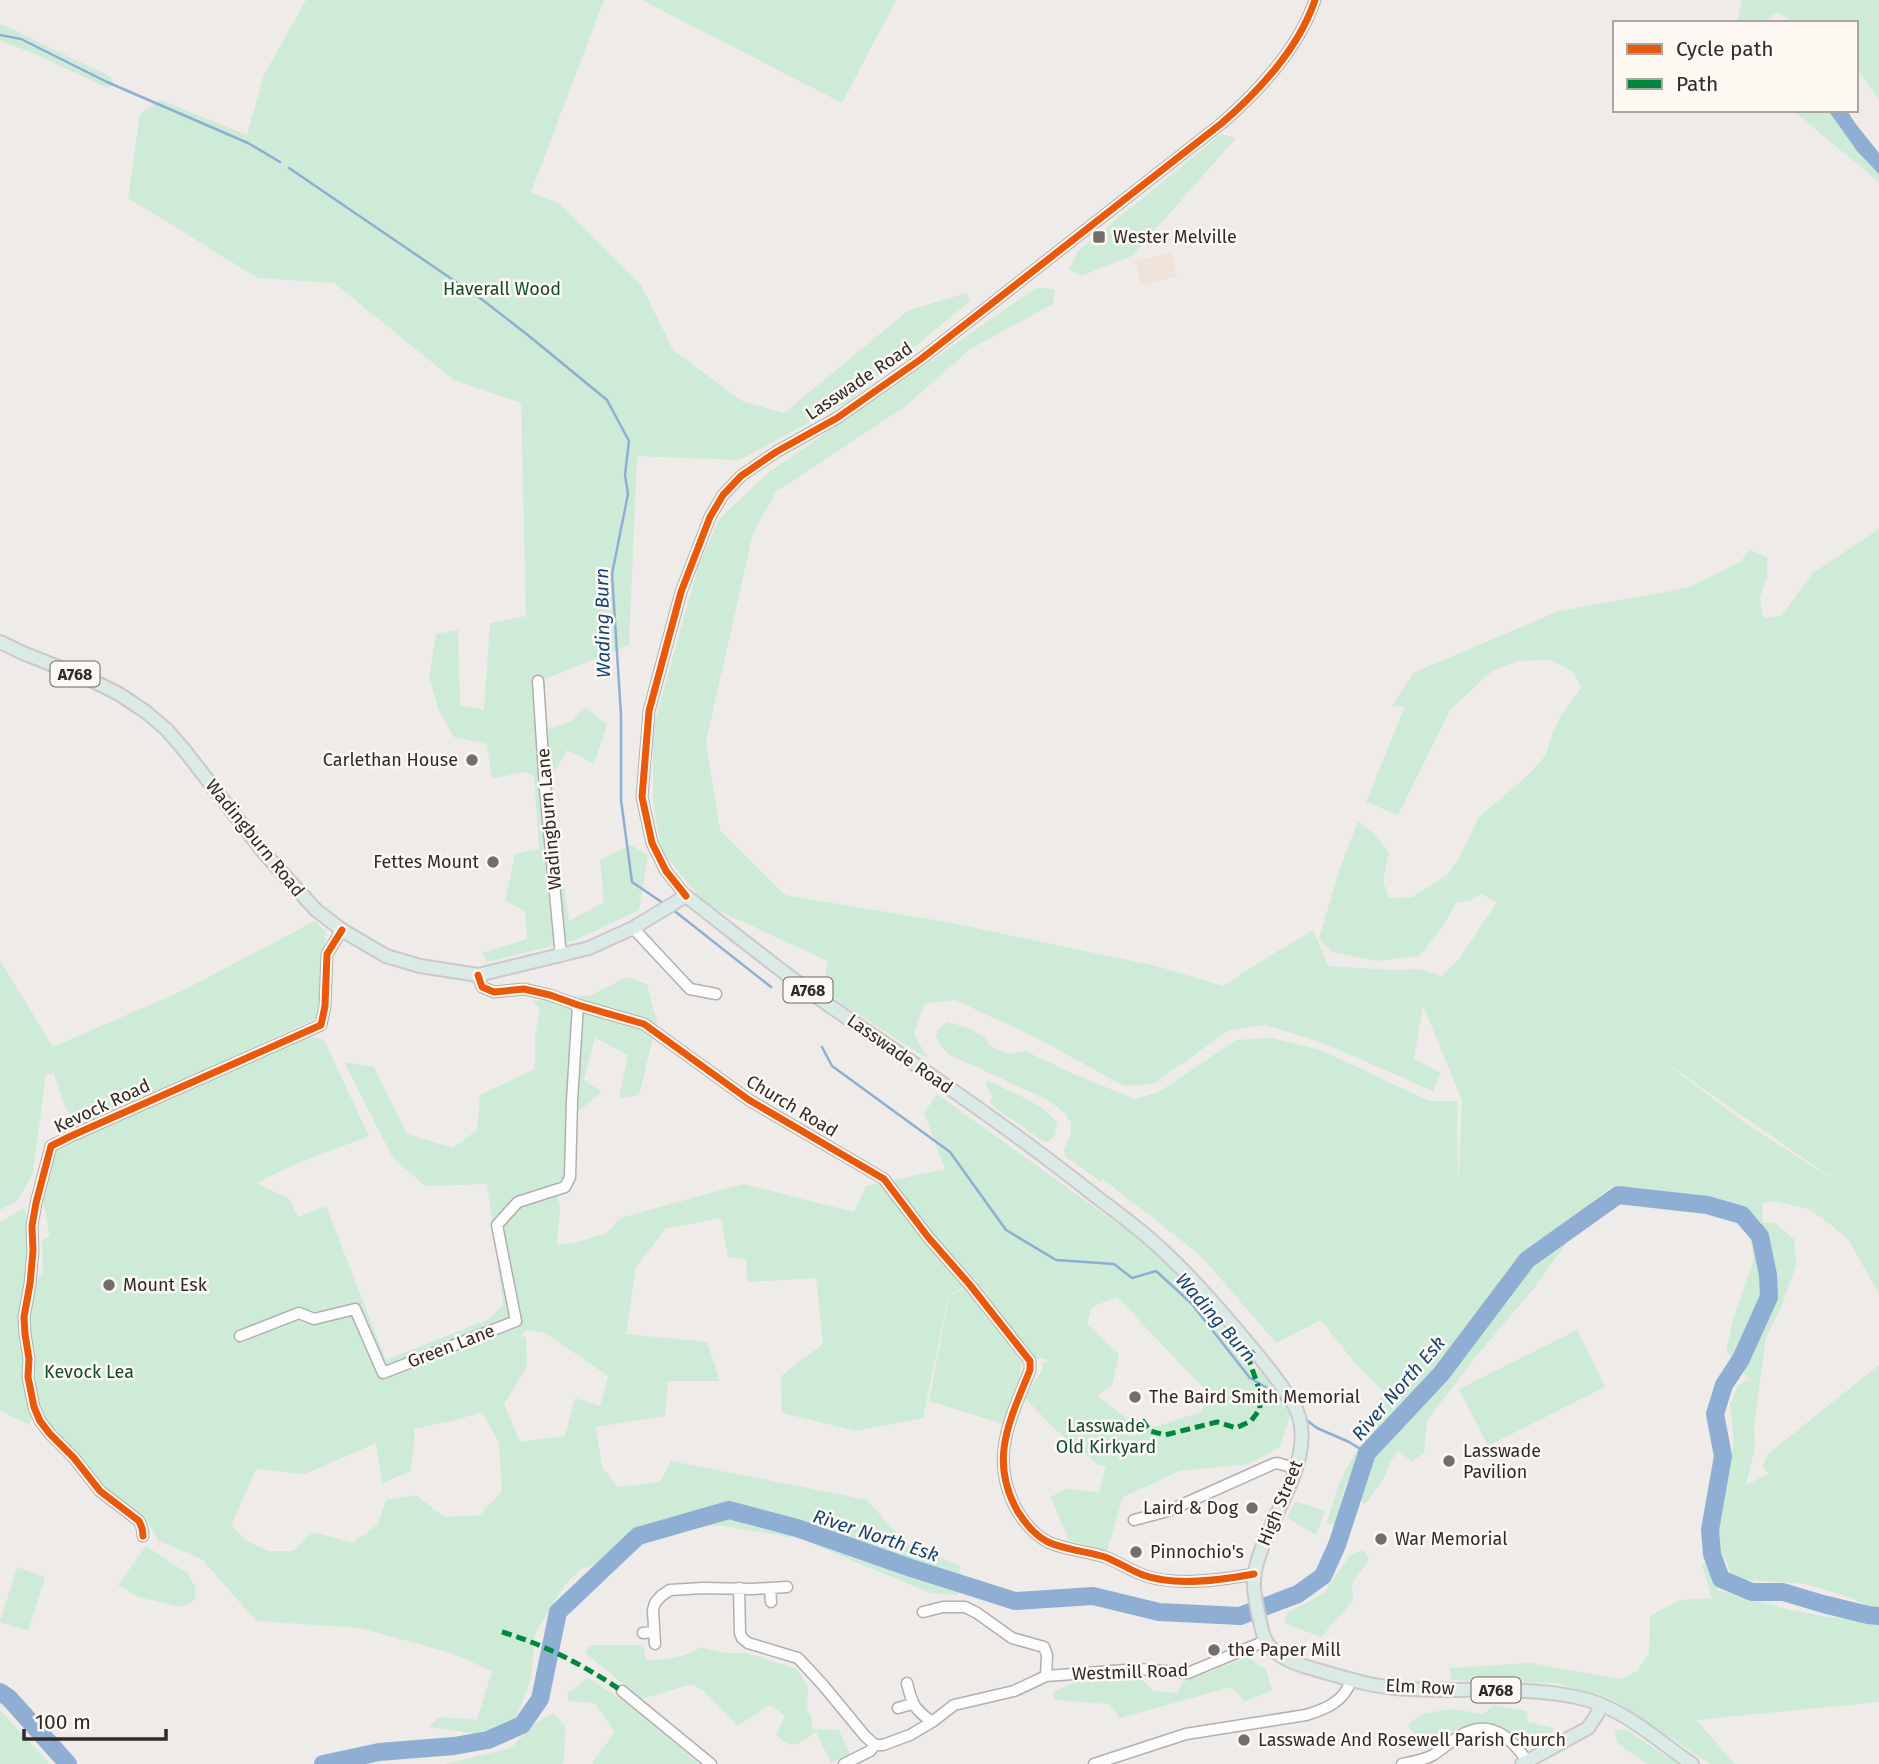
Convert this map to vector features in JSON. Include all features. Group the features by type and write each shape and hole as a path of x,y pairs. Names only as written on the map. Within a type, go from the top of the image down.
{"main road":[{"name":"Wadingburn Road","path":"0,642 91,680 146,712 167,730 265,854 316,910 342,930 386,956 420,966 478,975 589,948 633,928 686,896"},
{"name":"Lasswade Road","path":"686,896 811,992 1048,1158 1158,1246 1218,1307 1254,1351"},
{"name":"High Street","path":"1254,1351 1292,1402 1300,1418 1302,1442 1261,1549 1254,1580 1265,1641"},
{"name":"Elm Row","path":"1265,1641 1271,1649 1291,1662 1351,1680 1392,1688 1544,1693 1599,1703"},
{"path":"1525,1763 1588,1728 1598,1713 1599,1703"},
{"name":"A768","path":"1599,1703 1628,1718 1692,1764"}],"street":[{"name":"Lasswade Road","path":"686,896 666,871 652,843 642,797 649,711 681,592 710,517 723,495 741,476 776,452 837,418 921,359 1222,123 1247,99 1294,43 1315,0"},
{"name":"Wadingburn Lane","path":"538,681 561,956"},
{"path":"633,928 690,989 716,995"},
{"name":"Kevock Road","path":"143,1536 139,1521 100,1491 75,1458 50,1434 34,1407 28,1377 29,1359 24,1317 30,1284 36,1203 51,1146 321,1025 325,1006 327,954 342,930"},
{"name":"Church Road","path":"478,975 482,987 494,992 524,989 644,1024 749,1100 884,1179 1030,1361 1030,1370 1006,1429 1003,1469 1007,1490 1023,1521 1047,1542 1106,1558 1163,1581 1254,1580"},
{"name":"Green Lane","path":"240,1336 299,1313 314,1319 355,1309 383,1373 516,1321 498,1225 518,1202 565,1187 570,1177 578,1005"},
{"path":"1134,1520 1168,1511 1273,1464 1291,1468"},
{"path":"654,1644 648,1632 655,1604 670,1590 787,1587"},
{"path":"739,1588 742,1638 748,1643 797,1658 864,1737 875,1745"},
{"path":"770,1588 771,1602"},
{"path":"923,1612 943,1607 965,1607 978,1613 1012,1638 1044,1647 1048,1654 1046,1676"},
{"name":"Westmill Road","path":"844,1764 870,1751 875,1745 883,1745 910,1735 954,1705 1014,1691 1046,1676 1139,1669 1188,1673 1265,1641"},
{"path":"1094,1764 1119,1760 1186,1734 1306,1715 1322,1710 1339,1700 1348,1690 1351,1680"},
{"path":"907,1682 912,1704 932,1722"},
{"path":"622,1691 711,1764"},
{"path":"898,1708 912,1704"},
{"path":"1402,1764 1425,1759 1467,1732 1489,1729 1507,1736 1518,1748 1525,1763"}],"shaded area":[{"path":"1172,253 1177,277 1141,285 1136,261"}],"green space":[{"name":"Haverall Wood","path":"306,0 604,0 531,192 560,204 641,285 673,350 742,401 784,413 909,310 967,293 970,301 848,402 739,460 637,456 629,645 538,682 543,731 571,721 586,707 607,725 594,764 567,750 553,774 559,852 569,921 604,902 600,860 631,845 648,855 639,910 573,941 487,962 482,953 527,939 525,911 505,901 515,854 539,849 534,776 524,772 492,779 487,744 454,737 439,711 429,676 436,634 458,630 460,705 484,710 490,623 526,616 521,403 454,380 334,283 258,278 128,198 140,114 161,100 247,135 264,75"},
{"path":"642,0 896,0 842,103"},
{"path":"1742,0 1879,0 1879,100 1858,70 1858,21 1792,21 1776,12 1765,21 1737,21"},
{"path":"0,25 111,77 114,84 107,88 33,53 0,41"},
{"path":"1794,112 1829,112 1857,151 1879,174 1879,182"},
{"path":"1221,134 1236,138 1132,256 1081,276 1069,269 1078,251"},
{"path":"1036,288 1055,289 1053,304 970,349 907,405 776,492 753,533 706,742 720,830 785,895 947,922 1156,966 1223,986 1313,930 1328,966 1420,969 1442,976 1459,959 1497,902 1481,894 1472,900 1456,903 1441,929 1419,956 1376,961 1332,952 1319,939 1338,874 1358,821 1373,833 1389,852 1383,881 1389,898 1412,897 1447,875 1459,859 1478,818 1528,775 1546,755 1561,716 1581,688 1574,672 1551,660 1518,661 1492,671 1450,710 1398,815 1366,802 1405,706 1392,707 1413,673 1559,611 1687,588 1740,562 1750,550 1767,557 1767,576 1760,598 1763,618 1781,616 1813,573 1879,529 1879,1294 1848,1239 1831,1225 1809,1209 1774,1201 1762,1204 1763,1222 1776,1224 1794,1239 1796,1265 1780,1310 1766,1337 1754,1425 1755,1448 1746,1485 1768,1474 1763,1466 1768,1454 1879,1365 1879,1607 1867,1606 1849,1597 1806,1584 1734,1579 1719,1546 1719,1523 1734,1442 1730,1404 1738,1386 1747,1380 1754,1383 1726,1351 1734,1317 1754,1259 1750,1238 1762,1222 1737,1208 1707,1200 1612,1186 1523,1256 1440,1366 1372,1439 1345,1485 1336,1525 1327,1523 1339,1483 1361,1443 1383,1392 1354,1362 1321,1320 1276,1343 1201,1256 1103,1179 1101,1182 1065,1156 1064,1149 1070,1137 1071,1124 1066,1114 1048,1100 948,1054 936,1036 940,1027 948,1022 968,1028 986,1038 989,1045 1007,1054 1025,1051 1135,1099 1159,1092 1236,1040 1272,1038 1321,1050 1429,1101 1457,1101 1458,1188 1462,1100 1423,1006 1414,1059 1441,1073 1433,1091 1321,1042 1265,1025 1228,1031 1153,1084 1124,1086 1033,1036 955,1000 924,1004 914,1034 928,1059 822,991 828,961 706,905 661,850 653,801 653,728 698,567 719,519 768,473","holes":["1658,1057 1829,1176 1745,1123"]},
{"path":"315,921 326,932 317,1018 79,1129 64,1104 53,1071 52,1075 46,1073 33,1173 18,1200 0,1210 0,960 53,1047 184,990"},
{"path":"627,977 647,984 657,1022 639,1095 619,1098 628,1055 595,1038 584,1080 602,1092 576,1113 571,1175 555,1183 560,1208 557,1245 607,1233 620,1218 743,1184 854,1212 866,1186 945,1169 924,1113 937,1094 1157,1252 1235,1340 1244,1365 1260,1371 1291,1411 1280,1447 1249,1464 1180,1471 1123,1497 1107,1551 1069,1541 1051,1497 1065,1489 1099,1492 1108,1466 1099,1465 1057,1431 1024,1397 1042,1371 1043,1362 1049,1362 1044,1358 1035,1359 976,1283 977,1278 948,1297 923,1418 856,1431 782,1413 781,1376 823,1344 816,1278 747,1282 746,1259 728,1257 721,1218 665,1229 636,1267 626,1334 707,1342 720,1381 668,1381 665,1416 596,1427 602,1467 618,1487 660,1482 671,1461 867,1500 906,1544 960,1566 958,1595 930,1593 801,1539 718,1525 624,1537 602,1562 581,1569 564,1586 535,1634 531,1679 516,1718 485,1735 428,1727 439,1717 477,1720 492,1671 451,1653 360,1628 256,1621 203,1560 158,1540 149,1524 104,1488 55,1436 42,1410 31,1377 36,1360 28,1335 35,1284 43,1271 42,1240 50,1237 42,1196 54,1151 66,1143 307,1036 324,1040 369,1136 291,1166 256,1183 289,1199 298,1217 326,1206 386,1360 490,1319 503,1304 487,1184 425,1186 393,1158 344,1062 374,1067 407,1134 453,1148 477,1130 480,1095 535,1069 535,1036 540,1009 533,1001 592,995","holes":["1117,1297 1209,1394 1201,1412 1148,1429 1143,1436 1145,1432 1097,1396 1112,1386 1119,1354 1087,1324 1092,1307","348,1304 352,1316 316,1322 300,1317 298,1309 316,1312","527,1330 544,1332 608,1376 600,1406 575,1398 565,1436 520,1442 504,1404 527,1366 526,1337 520,1336","482,1412 499,1443 502,1491 480,1515 444,1517 416,1495 386,1500 378,1524 353,1543 313,1532 293,1551 268,1551 249,1542 231,1526 256,1469 305,1474 376,1443 382,1483 411,1471 415,1435 413,1429"]},
{"path":"987,1080 1044,1109 1057,1123 1055,1136 1047,1142 1041,1140 990,1104 992,1095 986,1086"},
{"path":"24,1207 29,1228 26,1284 29,1405 33,1419 28,1425 0,1410 0,1223"},
{"path":"1564,1238 1565,1245 1535,1287 1427,1420 1424,1453 1412,1462 1399,1451 1365,1504 1360,1500 1374,1458 1445,1376 1531,1269"},
{"path":"967,1287 1022,1363 1003,1424 929,1401 949,1297"},
{"path":"1577,1330 1605,1387 1488,1446 1459,1389"},
{"path":"1295,1501 1325,1511 1316,1535 1287,1518"},
{"path":"146,1546 188,1574 196,1588 195,1600 180,1607 138,1597 118,1585"},
{"path":"1364,1550 1369,1559 1352,1584 1353,1601 1321,1637 1284,1623 1287,1613 1323,1594 1350,1555"},
{"path":"1707,1562 1718,1590 1790,1610 1879,1622 1879,1702 1696,1720 1735,1764 1710,1764 1612,1699 1556,1683 1452,1680 1449,1668 1531,1663 1620,1679 1637,1671 1649,1654 1650,1616 1680,1600 1712,1598 1702,1565"},
{"path":"17,1567 45,1577 28,1631 0,1622"},
{"path":"589,1645 643,1645 646,1660 675,1658 701,1647 725,1653 747,1653 796,1669 808,1686 807,1708 812,1719 812,1729 839,1730 850,1755 831,1763 816,1732 792,1745 782,1740 776,1735 785,1716 770,1705 737,1726 704,1691 692,1684 642,1699 585,1653"},
{"path":"1248,1657 1266,1670 1272,1691 1245,1701 1231,1687 1120,1718 1108,1704 1054,1700 1053,1692 1075,1682 1142,1679 1153,1691 1177,1693 1183,1682"},
{"path":"588,1678 627,1703 699,1764 592,1763 615,1732 594,1703 569,1701 567,1693"},
{"path":"1494,1705 1527,1711 1528,1722 1554,1728 1549,1739 1524,1748 1513,1734 1499,1727 1459,1728 1426,1750 1408,1725 1421,1714 1452,1709 1483,1714"},
{"path":"0,1710 50,1764 0,1764"},
{"path":"554,1713 565,1727 562,1764 445,1764 511,1748 533,1725"},
{"path":"1625,1729 1678,1764 1647,1764 1617,1743 1615,1731"}],"water":[{"path":"1829,112 1848,112 1879,153 1879,174 1857,151"}],"waterway":[{"path":"0,35 21,39 107,82 248,143 280,162"},
{"name":"Wading Burn","path":"289,168 484,301 529,336 607,400 629,441 625,475 628,494 612,574 621,715 621,800 632,882 663,903"},
{"name":"Wading Burn","path":"672,909 771,987"},
{"name":"Wading Burn","path":"822,1047 832,1066 950,1152 1006,1230 1056,1260 1114,1264 1132,1278 1156,1271 1191,1303 1250,1378 1287,1404"},
{"name":"River North Esk","path":"323,1764 379,1752 454,1746 488,1740 522,1725 540,1699 558,1612 638,1536 729,1510 797,1528 1015,1601 1093,1596 1159,1612 1240,1616 1298,1594 1323,1576 1337,1545 1367,1453 1441,1374 1527,1260 1618,1195 1707,1205 1742,1215 1760,1236 1768,1275 1769,1297 1741,1359 1724,1385 1715,1414 1723,1456 1710,1530 1712,1554 1721,1579 1752,1592 1783,1592 1879,1616"},
{"name":"Wading Burn","path":"1305,1419 1317,1428 1367,1453"},
{"name":"River North Esk","path":"0,1692 9,1698 68,1764"}],"marked path":[{"path":"1142,1420 1150,1431 1165,1435 1217,1422 1236,1428 1251,1421 1260,1409 1259,1389 1248,1357 1254,1351"},
{"path":"502,1632 565,1657 622,1691"}],"cycle path":[{"path":"686,896 666,871 652,843 642,797 649,711 681,592 710,517 723,495 741,476 776,452 837,418 921,359 1222,123 1250,97 1276,67 1299,35 1315,0"},
{"path":"143,1536 139,1521 100,1491 74,1458 50,1434 34,1407 28,1377 29,1359 24,1317 33,1251 32,1226 51,1146 321,1025 325,1006 327,954 342,930"},
{"path":"478,975 482,987 494,992 524,989 644,1024 749,1100 884,1179 1030,1361 1030,1370 1005,1440 1003,1457 1009,1493 1018,1512 1039,1536 1061,1547 1105,1557 1156,1579 1184,1582 1254,1574"}],"place":[{"name":"Wester Melville","path":"1099,237"},
{"name":"Carlethan House","path":"472,760"},
{"name":"Fettes Mount","path":"493,862"},
{"name":"Mount Esk","path":"109,1285"},
{"name":"The Baird Smith Memorial","path":"1135,1397"},
{"name":"Lasswade Pavilion","path":"1449,1461"},
{"name":"Laird & Dog","path":"1252,1508"},
{"name":"War Memorial","path":"1381,1539"},
{"name":"Pinnochio's","path":"1136,1552"},
{"name":"the Paper Mill","path":"1214,1650"},
{"name":"Lasswade And Rosewell Parish Church","path":"1244,1740"}],"park label":[{"name":"Kevock Lea","path":"89,1372"},
{"name":"Lasswade Old Kirkyard","path":"1106,1436"}]}
